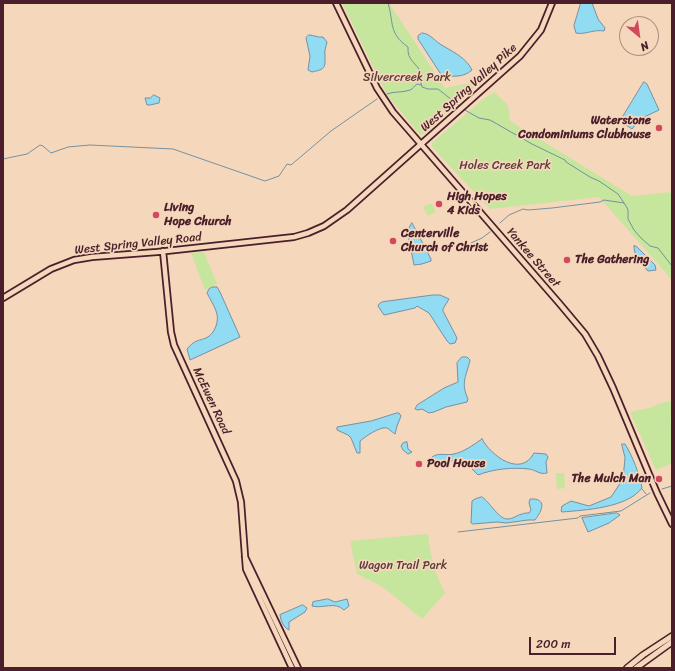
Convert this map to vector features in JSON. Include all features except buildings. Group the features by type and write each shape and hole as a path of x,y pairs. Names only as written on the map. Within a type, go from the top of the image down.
{"main road":[{"path":"627,668 643,655 672,636"},
{"path":"636,668 672,642"}],"street":[{"name":"Yankee Street","path":"336,3 381,95 398,118 562,305 585,334 598,356 613,388 657,493 672,524"},
{"name":"West Spring Valley Pike","path":"422,145 515,62 527,49 541,30 552,3"},
{"name":"West Spring Valley Road","path":"3,298 50,269 74,260 279,239 296,236 315,230 348,210 422,145"},
{"name":"McEwen Road","path":"163,251 172,339 236,481 241,502 245,565 249,577 292,668"},
{"name":"McEwen Road","path":"245,557 298,668"}],"green space":[{"name":"Silvercreek Park","path":"342,3 389,3 445,88 481,81 424,134 420,135 386,93"},
{"name":"Holes Creek Park","path":"494,92 508,105 510,121 632,196 672,192 672,281 599,197 490,209 432,147 432,143 482,100"},
{"path":"431,203 436,212 428,216 423,207"},
{"path":"204,252 217,284 205,290 191,253"},
{"path":"672,401 672,421 670,421 672,427 672,463 656,470 630,412"},
{"path":"556,473 564,473 565,488 557,489"},
{"name":"Wagon Trail Park","path":"428,534 430,550 438,579 445,593 422,619 383,587 357,574 350,541"}],"water":[{"path":"581,3 592,3 598,19 605,28 604,31 576,33 574,26"},
{"path":"422,33 429,35 458,55 466,61 472,70 469,73 462,75 442,76 418,39 418,36"},
{"path":"309,35 323,37 327,42 324,67 320,70 312,72 308,70 310,56 306,38"},
{"path":"644,82 647,84 659,110 640,119 632,129 623,123 622,118"},
{"path":"154,95 160,98 159,103 147,105 145,98 150,98"},
{"path":"412,223 431,261 414,265 408,235 408,230"},
{"path":"634,246 636,246 655,265 656,270 648,271 637,257"},
{"path":"217,287 220,292 240,337 190,360 187,349 197,341 209,336 216,326 217,315 207,293 209,289"},
{"path":"440,295 449,299 443,311 457,338 455,343 450,344 429,313 417,306 415,308 384,315 378,306 382,302"},
{"path":"462,357 467,357 470,360 464,383 468,399 467,402 429,413 422,409 415,409 417,405 444,388 458,382 457,363"},
{"path":"397,413 401,416 395,434 387,428 373,432 360,441 360,453 357,453 351,438 348,435 337,430 337,427 371,421"},
{"path":"482,439 492,452 506,462 514,464 522,464 534,453 546,454 548,457 546,462 547,473 523,468 510,468 490,471 478,475 466,463 446,460 434,466 432,464 432,457 440,454 461,452"},
{"path":"407,442 408,449 412,452 408,454 401,446 403,443"},
{"path":"622,444 625,444 633,460 642,488 635,495 616,504 593,509 562,512 562,506 571,501 589,506 611,497 623,479 625,458"},
{"path":"482,497 501,517 505,519 510,519 524,513 529,513 531,510 529,503 530,499 536,499 542,506 540,513 535,520 473,524 471,523 472,501"},
{"path":"617,513 620,515 609,523 588,532 582,518"},
{"path":"328,599 335,602 347,599 349,606 344,610 337,606 312,606 313,602"},
{"path":"303,605 307,608 305,612 289,622 289,630 287,629 283,624 280,615"}],"waterway":[{"path":"388,3 394,32 397,37 408,47 410,59 420,70 422,74 420,79 422,87 428,89 438,89 461,107"},
{"path":"387,94 407,91 412,89 417,84 421,85"},
{"path":"3,159 27,154 40,145 51,153 68,147 90,145 173,149 265,181 279,176 287,164 291,165 331,131 377,99"},
{"path":"463,109 479,118 490,120 532,144 565,160 618,194 628,210 628,219 634,230 650,246 658,248 672,266"},
{"path":"500,223 509,215 523,209 552,208 600,202 604,200 624,203"},
{"path":"471,243 490,232"},
{"path":"662,489 672,486"},
{"path":"642,489 646,494"},
{"path":"458,532 578,518 580,516 621,511 650,493"}],"place":[{"name":"Waterstone Condominiums Clubhouse","path":"659,128"},
{"name":"High Hopes 4 Kids","path":"439,204"},
{"name":"Living Hope Church","path":"156,215"},
{"name":"Centerville Church of Christ","path":"393,241"},
{"name":"The Gathering","path":"567,260"},
{"name":"Pool House","path":"419,464"},
{"name":"The Mulch Man","path":"659,479"}]}
